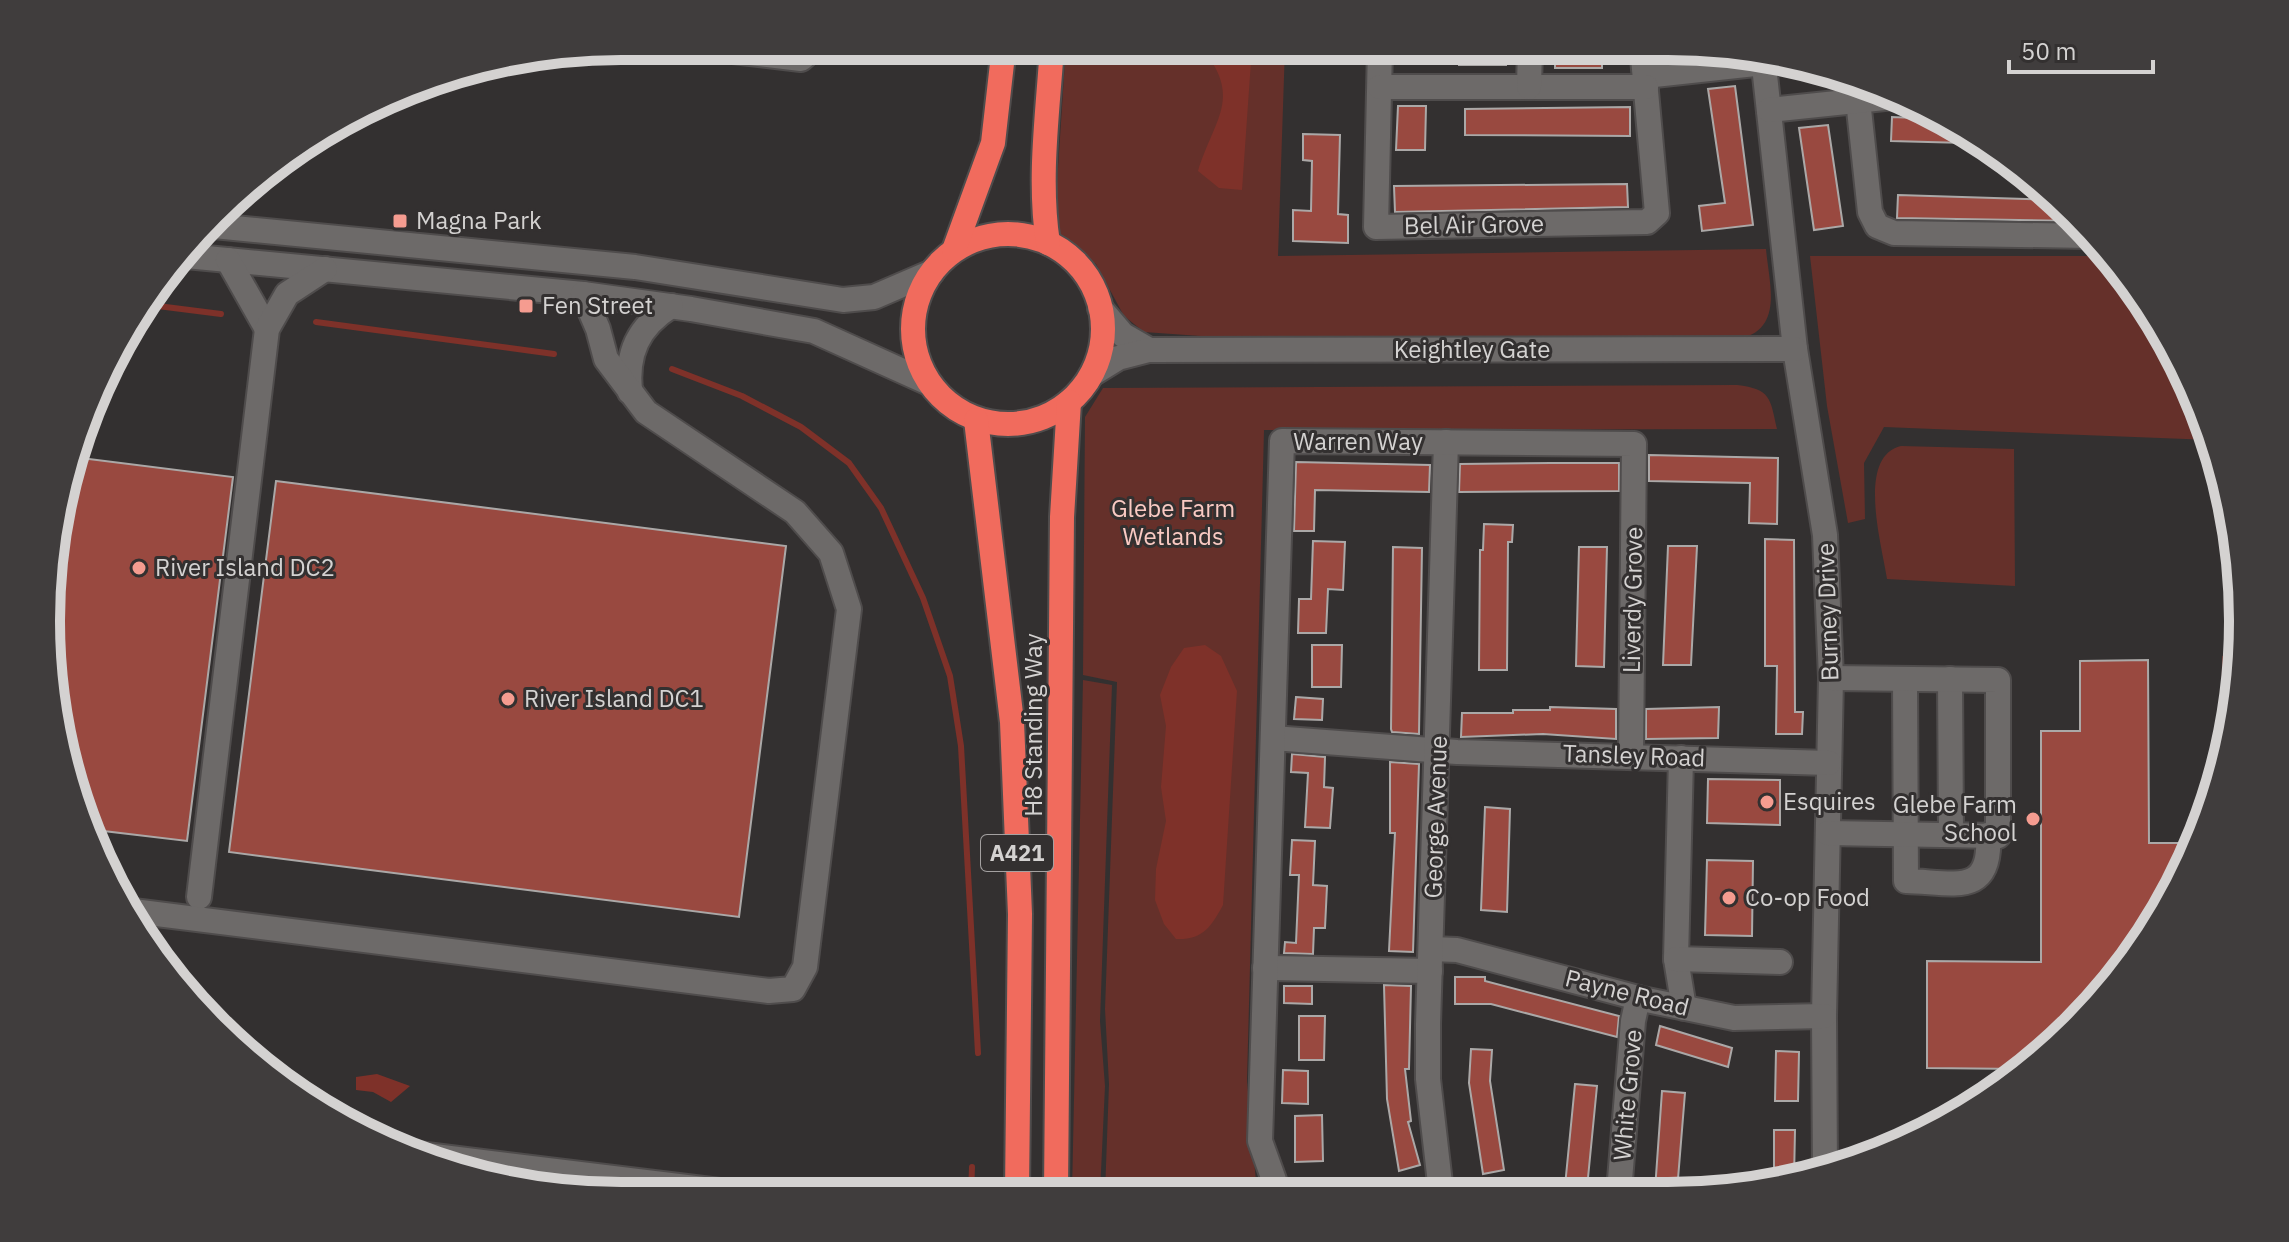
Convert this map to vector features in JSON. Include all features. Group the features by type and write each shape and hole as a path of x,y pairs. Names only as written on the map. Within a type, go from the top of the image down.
{"highway":[{"path":"1002,60 993,143 968,217 954,250 932,272 918,298 912,327 916,356 929,383 978,430 1041,419 1069,402 1092,374 1102,342 1100,308 1090,281 1046,232 1045,146 1051,60"},
{"path":"954,250 995,236 1046,232"},
{"name":"H8 Standing Way","path":"1056,1182 1062,517 1069,402"},
{"name":"H8 Standing Way","path":"978,430 990,513 1014,766 1020,914 1017,1182"}],"street":[{"path":"1380,60 1380,87 1529,87 1646,81 1738,65"},
{"path":"1529,87 1530,60"},
{"path":"1644,60 1646,81"},
{"name":"Burney Drive","path":"1765,69 1795,349 1825,535 1831,678 1824,1016 1825,1159"},
{"name":"Bel Air Grove","path":"1380,87 1376,227 1647,222 1657,213 1646,81"},
{"path":"1769,110 1853,93 1870,212 1877,226 1894,233 2076,236"},
{"path":"224,224 635,267 843,300 874,297 932,272"},
{"path":"194,257 583,294 671,306 814,331 929,383"},
{"path":"228,260 267,329"},
{"path":"199,897 267,329 287,294 325,269"},
{"path":"141,912 753,989 793,989 805,967 849,609 831,553 795,512 646,412 606,359 598,329 583,294"},
{"path":"630,392 630,358 637,336 671,306"},
{"path":"1100,308 1123,335 1149,350"},
{"name":"Keightley Gate","path":"1092,374 1118,358 1149,350 1795,349"},
{"name":"Warren Way","path":"1274,1182 1260,1141 1282,441 1634,444"},
{"name":"George Avenue","path":"1440,1182 1428,1079 1446,442"},
{"name":"Liverdy Grove","path":"1631,756 1634,444"},
{"path":"1828,833 1998,836 1998,680 1831,678"},
{"path":"1905,679 1906,881 1968,883 1984,874 1990,860 1988,835"},
{"path":"1950,679 1951,834"},
{"path":"1273,738 1438,750"},
{"name":"Tansley Road","path":"1438,750 1829,763"},
{"path":"1681,758 1676,959 1684,1008"},
{"name":"Payne Road","path":"1431,960 1457,950 1638,998 1734,1018 1824,1016"},
{"path":"1676,959 1780,962"},
{"path":"1265,968 1431,960"},
{"name":"White Grove","path":"1620,1182 1633,1021 1638,998"},
{"path":"466,1160 646,1182"}],"green space":[{"path":"1065,60 1285,60 1278,256 1766,249 1771,303 1763,325 1740,339 1271,341 1144,332 1124,316 1096,264 1054,229"},
{"path":"1810,256 2094,256 2154,341 2186,406 2198,440 1884,427 1864,463 1865,519 1848,523 1827,406"},
{"name":"Glebe Farm Wetlands","path":"1737,385 1757,389 1767,397 1777,429 1264,430 1247,1081 1256,1182 1105,1182 1109,1084 1105,1009 1117,682 1083,675 1085,417 1103,388"},
{"path":"1901,446 2014,449 2015,586 1887,579 1877,525 1875,484 1879,467 1887,453"},
{"path":"2222,656 2228,656 2224,694 2221,709"},
{"path":"1083,680 1112,685 1100,1021 1105,1086 1101,1182 1072,1182"}],"shaded area":[{"path":"1210,60 1251,60 1242,190 1219,188 1198,171 1222,108 1221,80"},
{"path":"1205,645 1221,656 1237,691 1223,905 1205,931 1193,937 1176,939 1164,924 1155,900 1156,869 1166,821 1161,787 1166,726 1160,695 1171,667 1184,648"},
{"path":"377,1074 410,1086 391,1102 373,1092 356,1090 356,1077"}],"building":[{"path":"1459,60 1506,60 1506,65 1459,65"},
{"path":"1555,60 1628,60 1628,64 1602,64 1602,68 1555,68"},
{"path":"1735,86 1753,225 1702,231 1699,206 1725,203 1708,89"},
{"path":"1398,106 1426,106 1425,150 1396,150"},
{"path":"1630,107 1630,136 1465,135 1465,109"},
{"path":"1892,117 1916,118 1961,143 1891,141"},
{"path":"1828,125 1843,226 1814,230 1799,128"},
{"path":"1303,134 1340,135 1338,214 1348,215 1348,243 1293,241 1293,210 1311,211 1312,161 1303,160"},
{"path":"1627,184 1628,207 1395,212 1394,186"},
{"path":"1898,195 2038,199 2061,221 1897,218"},
{"path":"1649,455 1778,458 1777,524 1749,523 1750,483 1649,481"},
{"name":"River Island DC2","path":"85,458 233,477 187,841 101,831 79,766 65,694 60,621 65,548"},
{"path":"1296,462 1430,465 1429,492 1315,490 1314,531 1294,531"},
{"path":"1619,463 1619,491 1459,492 1460,464"},
{"name":"River Island DC1","path":"276,481 786,546 739,917 229,852"},
{"path":"1484,524 1513,525 1512,542 1508,542 1507,670 1479,670 1480,550 1483,550"},
{"path":"1765,539 1794,540 1795,712 1803,712 1802,734 1776,734 1777,666 1765,666"},
{"path":"1313,541 1345,542 1343,590 1328,589 1326,633 1298,633 1299,599 1311,599"},
{"path":"1668,546 1697,546 1691,665 1663,665"},
{"path":"1393,547 1422,548 1419,734 1392,732 1391,729"},
{"path":"1579,547 1607,547 1604,667 1576,666"},
{"path":"1312,645 1342,645 1341,687 1312,687"},
{"name":"Glebe Farm School","path":"2148,660 2149,843 2183,843 2154,902 2113,963 2065,1018 2054,1028 2049,1028 2049,1033 2038,1043 2006,1069 1927,1068 1927,961 2041,962 2041,731 2080,731 2080,661"},
{"path":"1296,697 1323,699 1322,720 1294,719"},
{"path":"1550,707 1616,709 1616,739 1543,734 1461,737 1462,713 1513,713 1513,710 1550,710"},
{"path":"1719,707 1718,738 1646,739 1646,709"},
{"path":"1292,754 1325,757 1324,787 1333,788 1330,828 1305,827 1308,773 1291,772"},
{"path":"1390,762 1419,764 1413,952 1389,951 1395,833 1390,833"},
{"path":"1708,779 1780,780 1780,825 1707,823"},
{"path":"1485,807 1510,809 1507,912 1481,910"},
{"path":"1292,840 1315,841 1313,885 1327,886 1325,928 1314,928 1313,954 1284,953 1285,942 1296,943 1299,875 1290,875"},
{"name":"Co-op Food","path":"1707,860 1753,861 1752,936 1705,935"},
{"path":"1455,977 1485,977 1485,981 1619,1016 1617,1037 1491,1004 1455,1004"},
{"path":"1384,985 1411,986 1409,1069 1405,1069 1411,1121 1408,1122 1420,1165 1399,1171 1387,1099"},
{"path":"1284,986 1312,986 1312,1004 1284,1003"},
{"path":"1299,1016 1325,1016 1324,1060 1299,1060"},
{"path":"1660,1026 1732,1048 1728,1067 1656,1045"},
{"path":"1471,1049 1492,1050 1490,1081 1504,1170 1483,1174 1469,1083"},
{"path":"1776,1051 1799,1052 1798,1101 1775,1101"},
{"path":"1283,1070 1308,1071 1308,1104 1282,1103"},
{"path":"1575,1084 1597,1086 1588,1182 1565,1182"},
{"path":"1662,1091 1685,1093 1678,1182 1656,1182"},
{"path":"1322,1115 1323,1161 1295,1162 1295,1116"},
{"path":"1774,1130 1795,1130 1794,1167 1774,1172"}],"waterway":[{"path":"157,306 221,314"},
{"path":"316,322 554,354"},
{"path":"672,369 742,396 801,427 849,463 881,508 923,598 950,676 961,746 978,1053"},
{"path":"971,1182 972,1167"}],"place":[{"name":"Magna Park","path":"400,221"},
{"name":"Fen Street","path":"526,306"},
{"name":"River Island DC2","path":"139,568"},
{"name":"River Island DC1","path":"508,699"},
{"name":"Esquires","path":"1767,802"},
{"name":"Glebe Farm School","path":"2033,819"},
{"name":"Co-op Food","path":"1729,898"}]}
